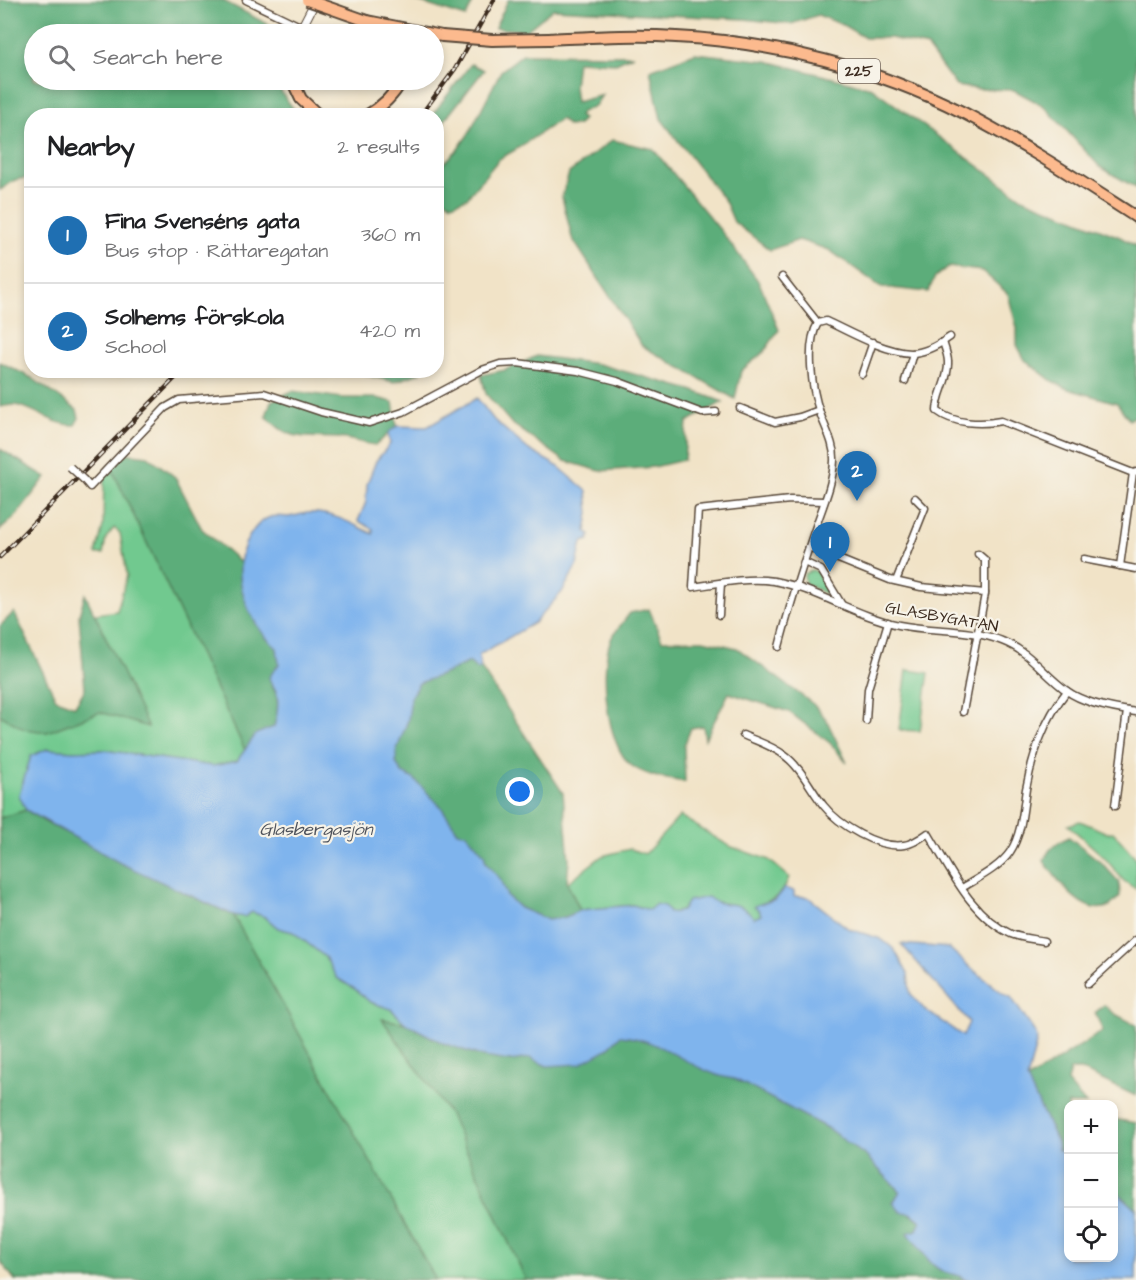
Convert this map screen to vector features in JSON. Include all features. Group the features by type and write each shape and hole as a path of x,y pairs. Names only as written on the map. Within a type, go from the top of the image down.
{"main road":[{"name":"225","path":"307,0 378,24"},
{"name":"225","path":"444,36 492,40 640,36 702,39 781,50 857,70 934,99 964,113 1056,166 1136,217"},
{"path":"297,90 301,99 311,108"},
{"path":"378,108 396,90"}],"street":[{"path":"246,0 288,24"},
{"path":"304,24 316,0"},
{"path":"782,277 818,323"},
{"path":"778,646 824,501 834,461 831,441 819,410 813,384 811,349 813,333 818,323 826,321 894,350 913,353 943,342 950,337"},
{"path":"862,374 873,342"},
{"path":"943,342 949,361 946,379 937,402 937,411 944,416 983,424 1001,422 1135,472 1120,566"},
{"path":"905,381 913,353"},
{"path":"64,461 90,487 165,408 179,400 264,393 321,412 369,423 402,411 473,374 500,364 529,364 578,371 617,381 702,414 716,411"},
{"path":"740,408 775,422 819,410"},
{"path":"896,581 925,508 915,498"},
{"name":"GLASBYGATAN","path":"824,501 758,502 698,510 693,587 762,580 795,587 902,626 978,634 1001,640 1030,656 1067,691 1084,700 1136,712"},
{"path":"809,547 872,574 896,581 921,587 985,593"},
{"path":"963,712 985,593 986,560 978,554"},
{"path":"1084,559 1136,569"},
{"path":"804,562 821,570 842,606"},
{"path":"719,615 721,583"},
{"path":"866,722 868,689 888,622"},
{"path":"962,888 1005,859 1014,844 1040,738 1048,719 1067,691"},
{"path":"1115,806 1128,711"},
{"path":"743,735 784,754 828,811 856,832 883,843 898,846 928,833 975,905 999,927 1019,937 1044,941"},
{"path":"1088,984 1136,940"}],"green space":[{"path":"0,0 222,0 267,24 24,24 24,90 281,90 293,108 24,108 24,178 15,180 0,190"},
{"path":"412,0 474,0 466,17"},
{"path":"508,0 1136,0 1136,188 1100,167 1044,106 1014,90 956,86 927,47 891,38 865,38 843,25 818,15 791,24 744,19 553,9 526,31 495,28"},
{"path":"695,53 767,61 872,88 1022,198 1120,237 1136,246 1136,416 1129,420 1117,403 1068,389 1052,381 1025,360 1017,345 1017,328 1008,294 982,271 948,267 935,277 928,292 881,287 829,250 799,240 770,250 734,222 725,201 661,119 650,70"},
{"path":"523,54 633,55 616,63 577,61 574,86 576,102 602,95 595,106 581,112 579,116 583,119 578,125 568,126 561,119 499,159 467,198 452,204 444,200 444,163 469,133 501,71"},
{"path":"471,64 484,70 444,121 444,108 437,108"},
{"path":"612,140 653,149 721,231 759,282 779,330 764,352 741,371 735,399 642,346 572,238 562,197 569,173"},
{"path":"537,356 598,364 691,390 723,402 687,422 684,460 654,467 600,471 565,461 511,423 486,394 481,375 505,370"},
{"path":"0,362 24,374 24,378 32,378 77,410 79,418 75,425 67,425 23,407 15,405 0,407"},
{"path":"378,378 406,378 394,382"},
{"path":"292,391 342,398 377,398 393,402 397,426 376,445 344,439 291,434 283,431 266,416 271,401"},
{"path":"0,449 46,477 15,517 0,530"},
{"path":"125,453 148,456 175,477 202,529 240,562 242,584 265,637 277,647 279,664 271,685 277,699 274,727 256,734 245,750 110,465"},
{"path":"110,465 245,750 237,761 213,766 104,750 47,749 31,756 19,795 26,810 0,818 0,715 47,732 100,712 147,726 95,614 117,611 127,575 120,533 114,528 106,538 103,554 96,554 103,526 104,476"},
{"path":"813,570 817,572 830,594 805,584 804,574"},
{"path":"85,594 148,727 100,712 47,732 24,729 0,715 0,626 14,612 56,699 75,706 85,689 79,615"},
{"path":"649,609 662,640 703,640 737,648 813,704 826,719 847,763 830,743 789,712 729,693 705,739 703,726 691,728 684,746 685,782 651,775 632,766 623,756 611,725 607,706 607,652 611,639 630,613"},
{"path":"469,662 477,669 481,668 563,793 569,860 567,883 580,910 566,917 548,920 520,908 507,896 500,879 486,863 484,854 458,832 441,807 414,779 402,773 396,763 396,752 408,720 411,696 419,683"},
{"path":"907,670 929,673 920,731 899,730"},
{"path":"26,810 180,891 233,915 436,1280 15,1280 0,1261 0,818"},
{"path":"680,816 729,846 769,860 789,877 780,894 755,906 761,915 754,919 741,908 717,903 669,913 664,906 649,910 633,905 580,910 567,883 602,856 630,849 645,854"},
{"path":"1080,821 1107,833 1113,832 1136,858 1136,889 1124,881 1104,857 1068,825"},
{"path":"1069,837 1101,862 1119,882 1120,896 1110,906 1100,909 1081,902 1063,887 1044,861 1054,846"},
{"path":"252,912 265,917 278,928 293,932 325,957 337,978 370,1002 391,1009 405,1023 383,1020 450,1115 526,1280 436,1280 233,915 244,917"},
{"path":"1104,1005 1115,1014 1136,1025 1136,1096 1081,1070 1070,1070 1067,1082 1083,1100 1064,1100 1064,1152 1058,1150 1057,1142 1027,1080 1103,1031 1095,1013"},
{"path":"382,1019 405,1023 443,1043 484,1057 510,1061 530,1058 547,1066 607,1049 620,1036 637,1038 679,1055 716,1074 735,1079 827,1128 866,1156 900,1192 893,1202 921,1221 917,1230 909,1234 924,1254 937,1268 965,1280 526,1280 450,1115"},
{"path":"1118,1120 1136,1123 1136,1209 1118,1193"}],"water":[{"name":"Glasbergasjön","path":"477,398 494,420 529,450 559,467 587,491 589,513 586,531 590,535 589,540 582,542 577,565 562,592 534,623 479,655 481,668 477,669 469,662 419,683 411,696 408,720 396,752 396,763 402,773 414,779 441,807 458,832 466,833 484,854 486,863 500,879 507,896 520,908 548,920 566,917 580,910 633,905 649,910 656,904 664,906 669,913 682,911 688,901 708,897 719,903 742,907 754,918 761,915 754,906 776,899 785,888 794,891 794,896 808,897 849,929 881,939 894,949 908,974 910,993 924,1009 963,1036 969,1022 901,944 949,948 971,968 1011,997 1036,1034 1037,1040 1027,1080 1057,1142 1058,1150 1064,1152 1064,1262 1118,1262 1118,1193 1136,1209 1136,1280 965,1280 942,1271 928,1259 908,1233 917,1230 921,1221 911,1213 901,1212 893,1203 900,1191 866,1156 827,1128 735,1079 706,1071 651,1043 620,1036 607,1049 580,1064 547,1066 530,1058 510,1061 484,1057 443,1043 405,1023 391,1009 370,1002 337,978 325,957 293,932 278,928 265,917 252,912 244,917 233,915 120,863 26,810 19,795 31,756 47,749 104,750 213,766 237,761 256,734 274,727 278,700 269,677 279,664 277,648 266,637 249,611 241,580 240,564 243,549 252,532 261,522 277,516 324,514 373,534 373,529 358,521 366,502 367,484 376,461 390,444 388,433 397,426 427,427"}],"railway":[{"path":"444,84 455,69 494,0"},
{"path":"426,108 439,90"},
{"path":"0,557 175,378"}],"place":[{"name":"Solhems förskola","path":"857,501"},
{"name":"Fina Svenséns gata","path":"830,572"}]}
